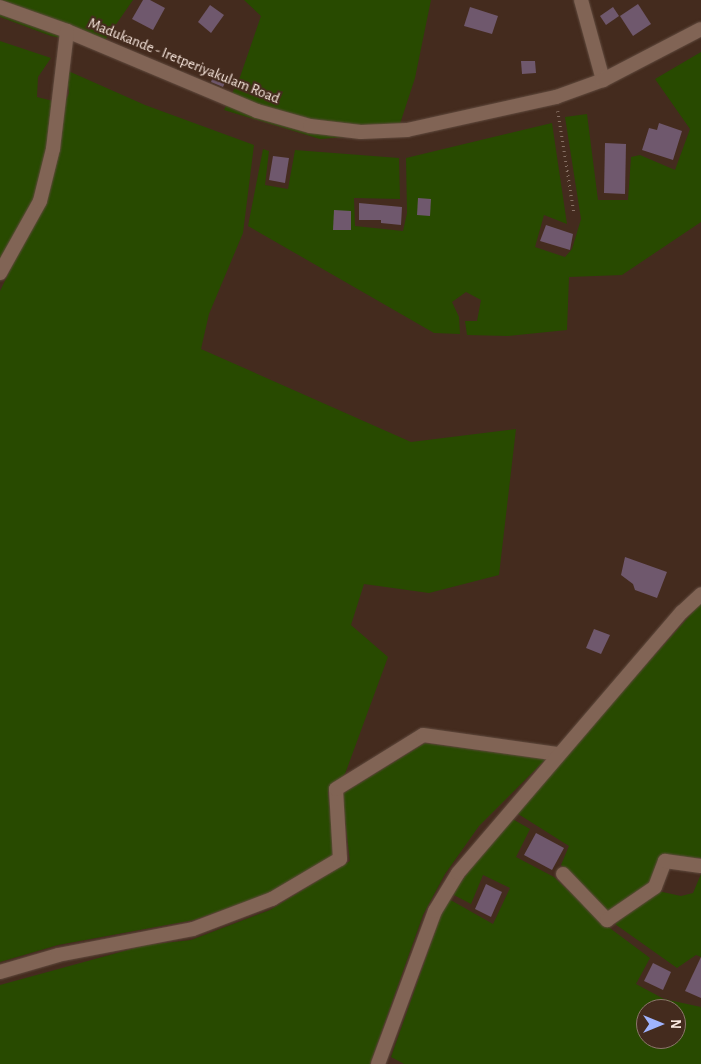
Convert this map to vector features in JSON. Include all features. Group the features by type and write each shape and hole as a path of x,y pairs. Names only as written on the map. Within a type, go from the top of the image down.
{"street":[{"path":"581,0 603,80"},
{"name":"Madukande - Iretperiyakulam Road","path":"0,7 67,31 257,112 310,126 362,132 407,130 556,97 603,80 701,30"},
{"path":"0,273 40,201 53,149 67,31"},
{"path":"378,1064 435,911 458,873 682,612 701,594"},
{"path":"0,972 58,955 193,929 272,899 340,859 336,790 423,735 559,754"},
{"path":"563,874 607,920 656,887 665,861 701,866"}],"path":[{"path":"556,97 574,212"}],"green space":[{"path":"0,0 133,0 101,46 51,36 0,17"},
{"path":"244,0 431,0 415,78 397,133 320,139 224,110 240,77 261,16"},
{"path":"0,41 51,58 38,77 37,97 53,101 51,148 38,201 0,261"},
{"path":"701,52 701,222 622,275 569,277 567,330 508,336 467,335 465,321 477,321 481,300 466,292 452,302 459,317 460,334 434,333 248,226 263,149 269,151 265,185 288,189 295,150 399,158 400,199 354,198 355,226 403,231 407,213 406,158 552,123 567,224 544,215 535,247 565,257 572,249 581,219 565,117 587,114 598,200 628,200 631,157 640,155 675,170 690,129 655,79"},
{"path":"66,70 145,105 254,145 243,233 209,314 201,349 411,442 516,429 499,575 429,593 364,584 351,625 388,657 345,774 328,792 335,855 267,894 194,920 58,945 0,962 0,291 43,202 59,115 69,93"},
{"path":"701,603 701,858 660,858 651,883 609,913 561,865 569,846 515,812"},
{"path":"425,743 546,759 479,826 445,874 423,915 370,1064 0,1064 0,985 146,945 191,940 270,910 350,861 342,794"},
{"path":"509,817 530,829 516,857 554,877 603,923 650,958 636,984 664,999 636,999 636,1049 686,1049 686,1004 701,1007 701,1064 404,1064 391,1057 447,898 493,924 510,888 483,875 471,904 452,894"},
{"path":"701,874 701,957 696,955 677,968 615,924 658,891 681,896 693,893"}],"building":[{"path":"143,0 150,0 165,8 153,30 132,19"},
{"path":"638,4 651,24 633,36 620,16"},
{"path":"210,5 224,15 211,33 198,22"},
{"path":"470,7 498,16 492,34 464,26"},
{"path":"613,7 619,16 606,25 600,16"},
{"path":"521,61 535,61 536,73 522,74"},
{"path":"215,71 228,76 223,87 211,82"},
{"path":"659,123 682,131 673,160 642,150 649,128 657,130"},
{"path":"605,143 626,144 625,194 604,193"},
{"path":"273,156 289,158 285,183 269,180"},
{"path":"418,198 431,199 430,216 417,215"},
{"path":"359,203 402,207 401,225 381,223 381,220 359,220"},
{"path":"334,210 351,211 351,230 333,230"},
{"path":"546,225 573,234 570,250 540,241"},
{"path":"625,557 667,572 657,598 635,590 633,584 621,575"},
{"path":"594,629 610,635 601,654 586,648"},
{"path":"536,833 564,848 552,870 524,855"},
{"path":"486,884 502,892 491,917 475,909"},
{"path":"701,957 701,998 685,991"},
{"path":"653,963 671,972 663,990 644,981"}]}
